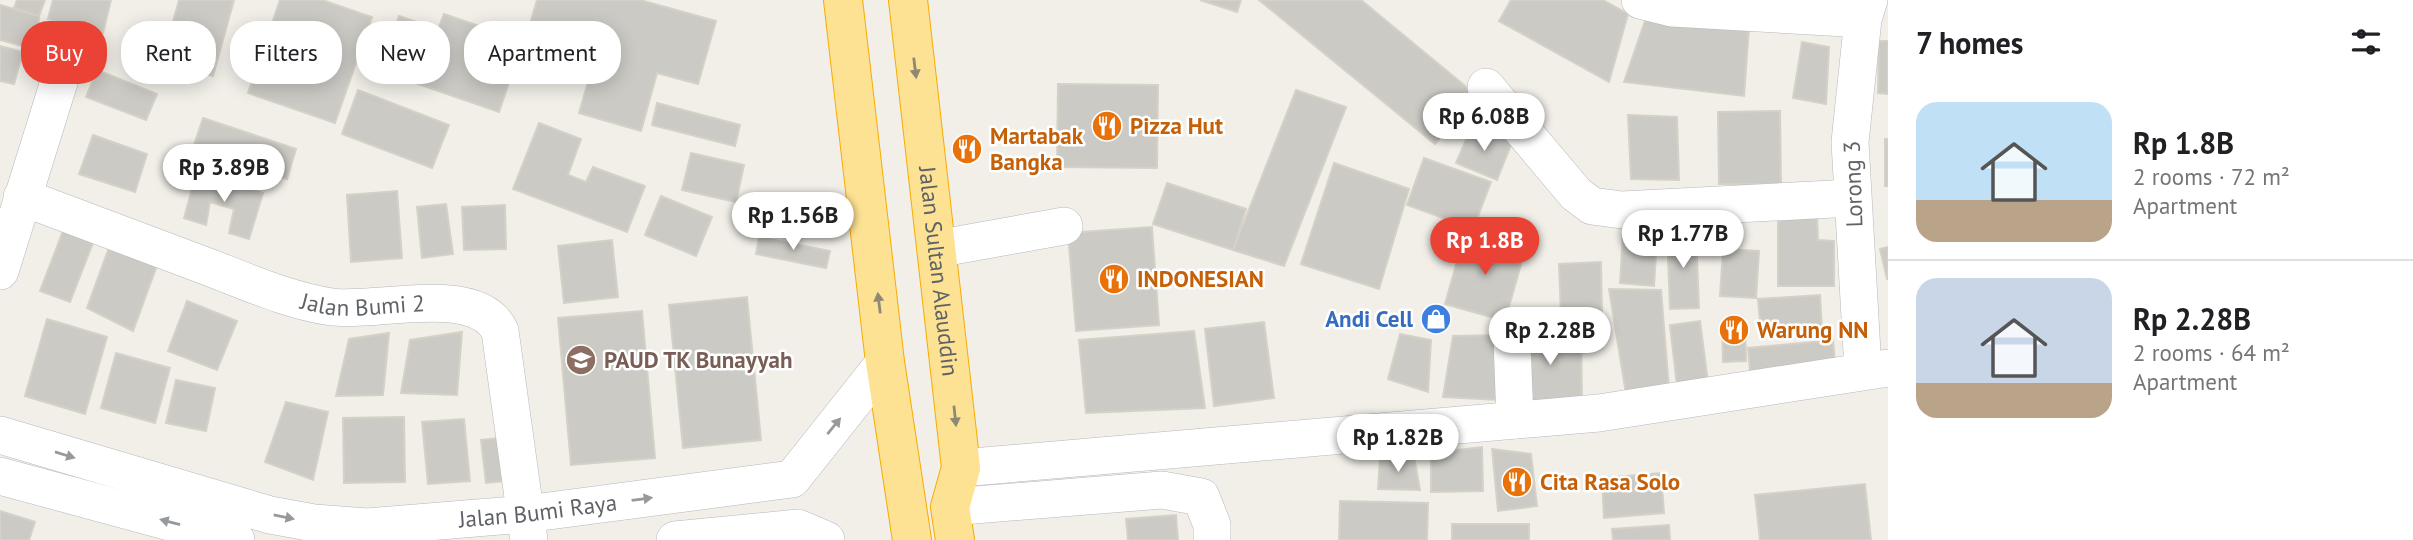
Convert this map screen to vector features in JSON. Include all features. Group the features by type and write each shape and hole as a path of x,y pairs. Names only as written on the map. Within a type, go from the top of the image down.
{"highway":[{"path":"842,0 886,362 912,540"},
{"name":"Jalan Sultan Alauddin","path":"908,0 961,468 953,524"}],"street":[{"path":"1640,0 1672,9 1866,10"},
{"name":"Lorong 3","path":"1866,10 1850,142 1852,198 1876,369"},
{"path":"0,271 58,84"},
{"path":"1486,87 1576,194 1592,206 1635,210 1852,198"},
{"name":"Jalan Bumi 2","path":"22,197 296,300 359,309 461,303 482,310 494,318 500,331 527,527"},
{"path":"936,249 1065,226"},
{"path":"1512,341 1514,420"},
{"path":"674,540 812,534 792,479 886,362"},
{"path":"961,468 1668,404 1876,369"},
{"name":"Jalan Bumi Raya","path":"0,435 270,514 314,523 367,527 527,527 792,479"},
{"path":"0,476 236,540"},
{"path":"953,524 1162,490 1201,497 1212,525 1212,540"}],"building":[{"path":"17,0 45,0 39,16 14,8"},
{"path":"53,0 111,0 106,21 48,19"},
{"path":"179,0 234,0 216,65 216,21 173,21"},
{"path":"280,0 322,0 372,17 371,21 356,21 356,63 335,123 248,93 251,84 342,84 342,21 273,21"},
{"path":"537,0 640,0 716,21 698,84 657,73 641,131 579,113 587,84 621,84 621,21 531,21"},
{"path":"1200,0 1241,0 1237,12"},
{"path":"1259,0 1361,0 1476,95 1435,144"},
{"path":"1511,0 1603,0 1628,14 1609,82 1499,21"},
{"path":"0,5 39,16 39,21 21,21 21,46 0,40"},
{"path":"444,14 464,21 464,84 508,84 499,112 418,84 450,84 450,21 441,21"},
{"path":"1647,15 1749,28 1744,96 1624,82"},
{"path":"399,16 414,21 397,21"},
{"path":"1879,41 1888,41 1888,94 1878,93"},
{"path":"1802,42 1829,47 1826,104 1793,98"},
{"path":"0,46 21,51 14,84 0,81"},
{"path":"107,74 121,80 121,84 132,84 157,94 146,120 86,97 91,84 107,84"},
{"name":"Pizza Hut","path":"1058,84 1158,85 1157,168 1057,167"},
{"path":"358,90 449,125 432,168 342,134"},
{"path":"1296,90 1346,107 1284,266 1233,250"},
{"path":"657,103 740,125 735,146 652,125"},
{"path":"1780,111 1781,184 1719,184 1718,112"},
{"path":"1628,115 1677,117 1679,180 1631,179"},
{"path":"203,118 296,149 287,179 193,148"},
{"path":"539,123 581,139 568,175 586,182 593,167 645,186 627,232 513,189"},
{"path":"1472,126 1512,142 1497,180 1456,163"},
{"path":"93,135 147,154 135,192 79,174"},
{"path":"1885,139 1888,139 1888,186 1885,186"},
{"path":"691,153 744,165 736,202 682,190"},
{"path":"1424,158 1491,182 1473,229 1407,205"},
{"path":"1334,163 1409,189 1379,289 1301,264"},
{"path":"196,174 263,193 249,239 229,233 234,209 210,202 206,225 184,218"},
{"path":"1167,183 1246,209 1233,250 1153,224"},
{"path":"397,191 402,258 351,262 347,195"},
{"path":"661,196 712,217 696,256 645,235"},
{"path":"446,204 453,254 422,258 417,207"},
{"path":"505,205 506,249 464,250 462,207"},
{"path":"1778,214 1817,215 1818,240 1834,241 1834,286 1778,286"},
{"path":"66,223 96,235 70,302 40,291"},
{"name":"INDONESIAN","path":"1152,227 1159,325 1076,331 1068,233"},
{"path":"1696,232 1699,308 1670,309 1667,233"},
{"path":"1465,233 1525,250 1505,321 1445,304"},
{"path":"1623,234 1657,237 1654,286 1620,283"},
{"path":"759,237 830,251 826,268 756,254"},
{"path":"612,240 618,297 564,303 558,246"},
{"path":"110,245 159,260 133,331 87,308"},
{"path":"1888,247 1888,279 1887,279 1880,249"},
{"path":"1723,249 1759,251 1756,298 1720,296"},
{"path":"1601,262 1602,314 1561,315 1559,264"},
{"path":"1609,289 1661,290 1669,389 1626,394"},
{"path":"1820,295 1822,330 1761,334 1758,299"},
{"path":"747,297 761,440 683,448 669,305"},
{"path":"187,301 237,321 217,370 168,351"},
{"path":"642,311 655,458 571,465 558,318"},
{"path":"47,319 107,337 85,414 25,396"},
{"path":"1700,321 1708,382 1677,386 1670,325"},
{"path":"1264,322 1274,398 1214,406 1205,329"},
{"path":"1722,322 1745,322 1746,361 1723,362"},
{"path":"1581,324 1582,401 1516,406 1518,336"},
{"path":"1194,331 1205,408 1086,413 1079,340"},
{"path":"462,332 457,395 401,393 410,340"},
{"path":"389,333 383,395 336,396 349,339"},
{"path":"1400,334 1431,340 1428,392 1388,379"},
{"path":"1498,335 1499,400 1443,397 1453,336"},
{"path":"1833,340 1836,374 1751,382 1748,348"},
{"path":"116,353 170,368 155,423 101,408"},
{"path":"176,380 215,388 206,431 166,423"},
{"path":"286,402 328,412 313,480 265,462"},
{"path":"404,417 405,482 344,483 343,418"},
{"path":"464,419 470,481 428,484 422,422"},
{"path":"499,438 505,481 486,483 481,440"},
{"path":"1482,447 1483,491 1431,492 1431,453"},
{"path":"1492,449 1531,454 1537,506 1498,511"},
{"path":"1414,456 1420,490 1378,489 1380,458"},
{"path":"1661,473 1664,513 1604,518 1602,478"},
{"path":"1865,484 1871,540 1760,540 1755,495"},
{"path":"1340,501 1428,503 1427,540 1339,540"},
{"path":"0,511 35,522 29,540 0,540"},
{"path":"1176,515 1178,540 1128,540 1126,519"},
{"path":"1452,524 1529,524 1529,540 1452,540"},
{"path":"1669,525 1670,540 1613,540 1612,529"}],"place":[{"name":"Pizza Hut","path":"1107,126"},
{"name":"Martabak Bangka","path":"967,149"},
{"name":"INDONESIAN","path":"1114,279"},
{"name":"Andi Cell","path":"1436,319"},
{"name":"Warung NN","path":"1734,330"},
{"name":"PAUD TK Bunayyah","path":"581,360"},
{"name":"Cita Rasa Solo","path":"1517,482"}]}
